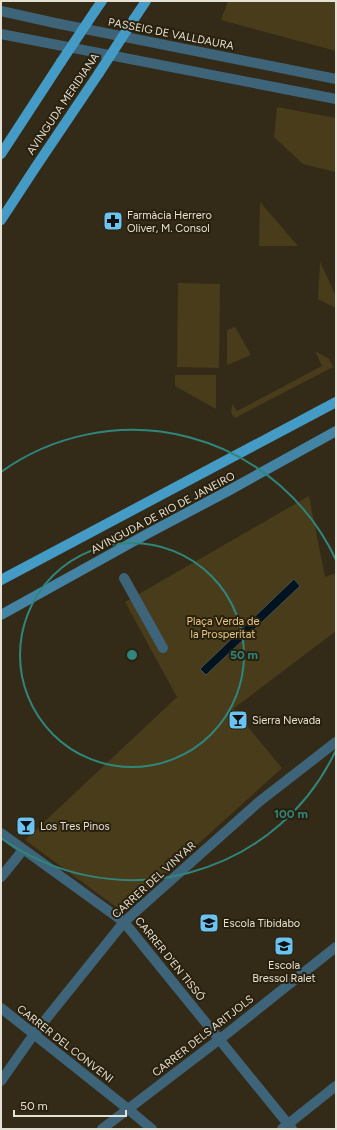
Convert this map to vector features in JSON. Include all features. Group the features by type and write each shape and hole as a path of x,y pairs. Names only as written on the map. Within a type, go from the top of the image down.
{"main road":[{"path":"1,154 102,1"},
{"name":"AVINGUDA MERIDIANA","path":"1,220 146,1"},
{"name":"AVINGUDA DE RIO DE JANEIRO","path":"1,580 336,402"},
{"name":"AVINGUDA DE RIO DE JANEIRO","path":"1,615 142,536 228,491 336,431"}],"street":[{"name":"PASSEIG DE VALLDAURA","path":"1,11 336,79"},
{"path":"1,34 336,99"},
{"path":"124,578 163,648"},
{"name":"CARRER DEL VINYAR","path":"1,1081 34,1034 124,922 260,801 336,742"},
{"name":"CARRER D'EN TISSÓ","path":"1,833 124,922 219,1039 288,1128"},
{"path":"1,877 22,849"},
{"name":"CARRER DELS ARITJOLS","path":"102,1129 336,946"},
{"name":"CARRER DEL CONVENI","path":"1,1008 128,1108 152,1129"},
{"path":"288,1128 336,1086"}],"green space":[{"path":"228,1 336,1 336,51 221,20"},
{"path":"277,107 336,118 336,172 303,164 274,137"},
{"path":"260,202 298,246 259,246"},
{"path":"320,262 336,296 336,308 318,299"},
{"path":"178,283 220,284 219,368 177,367"},
{"path":"235,327 251,355 227,365 227,330"},
{"path":"315,351 329,359 333,367 235,418 231,413 232,404 237,411 322,366"},
{"path":"175,375 216,375 216,409 175,386"},
{"name":"Plaça Verda de la Prosperitat","path":"309,496 325,577 336,573 336,631 233,709 282,768 123,912 25,840 177,697 125,602"}],"water":[{"path":"294,579 300,586 206,675 200,669"}],"place":[{"name":"Farmàcia Herrero Oliver, M. Consol","path":"113,221"},
{"name":"Sierra Nevada","path":"238,720"},
{"name":"Los Tres Pinos","path":"26,826"},
{"name":"Escola Tibidabo","path":"209,923"},
{"name":"Escola Bressol Ralet","path":"284,946"}]}
